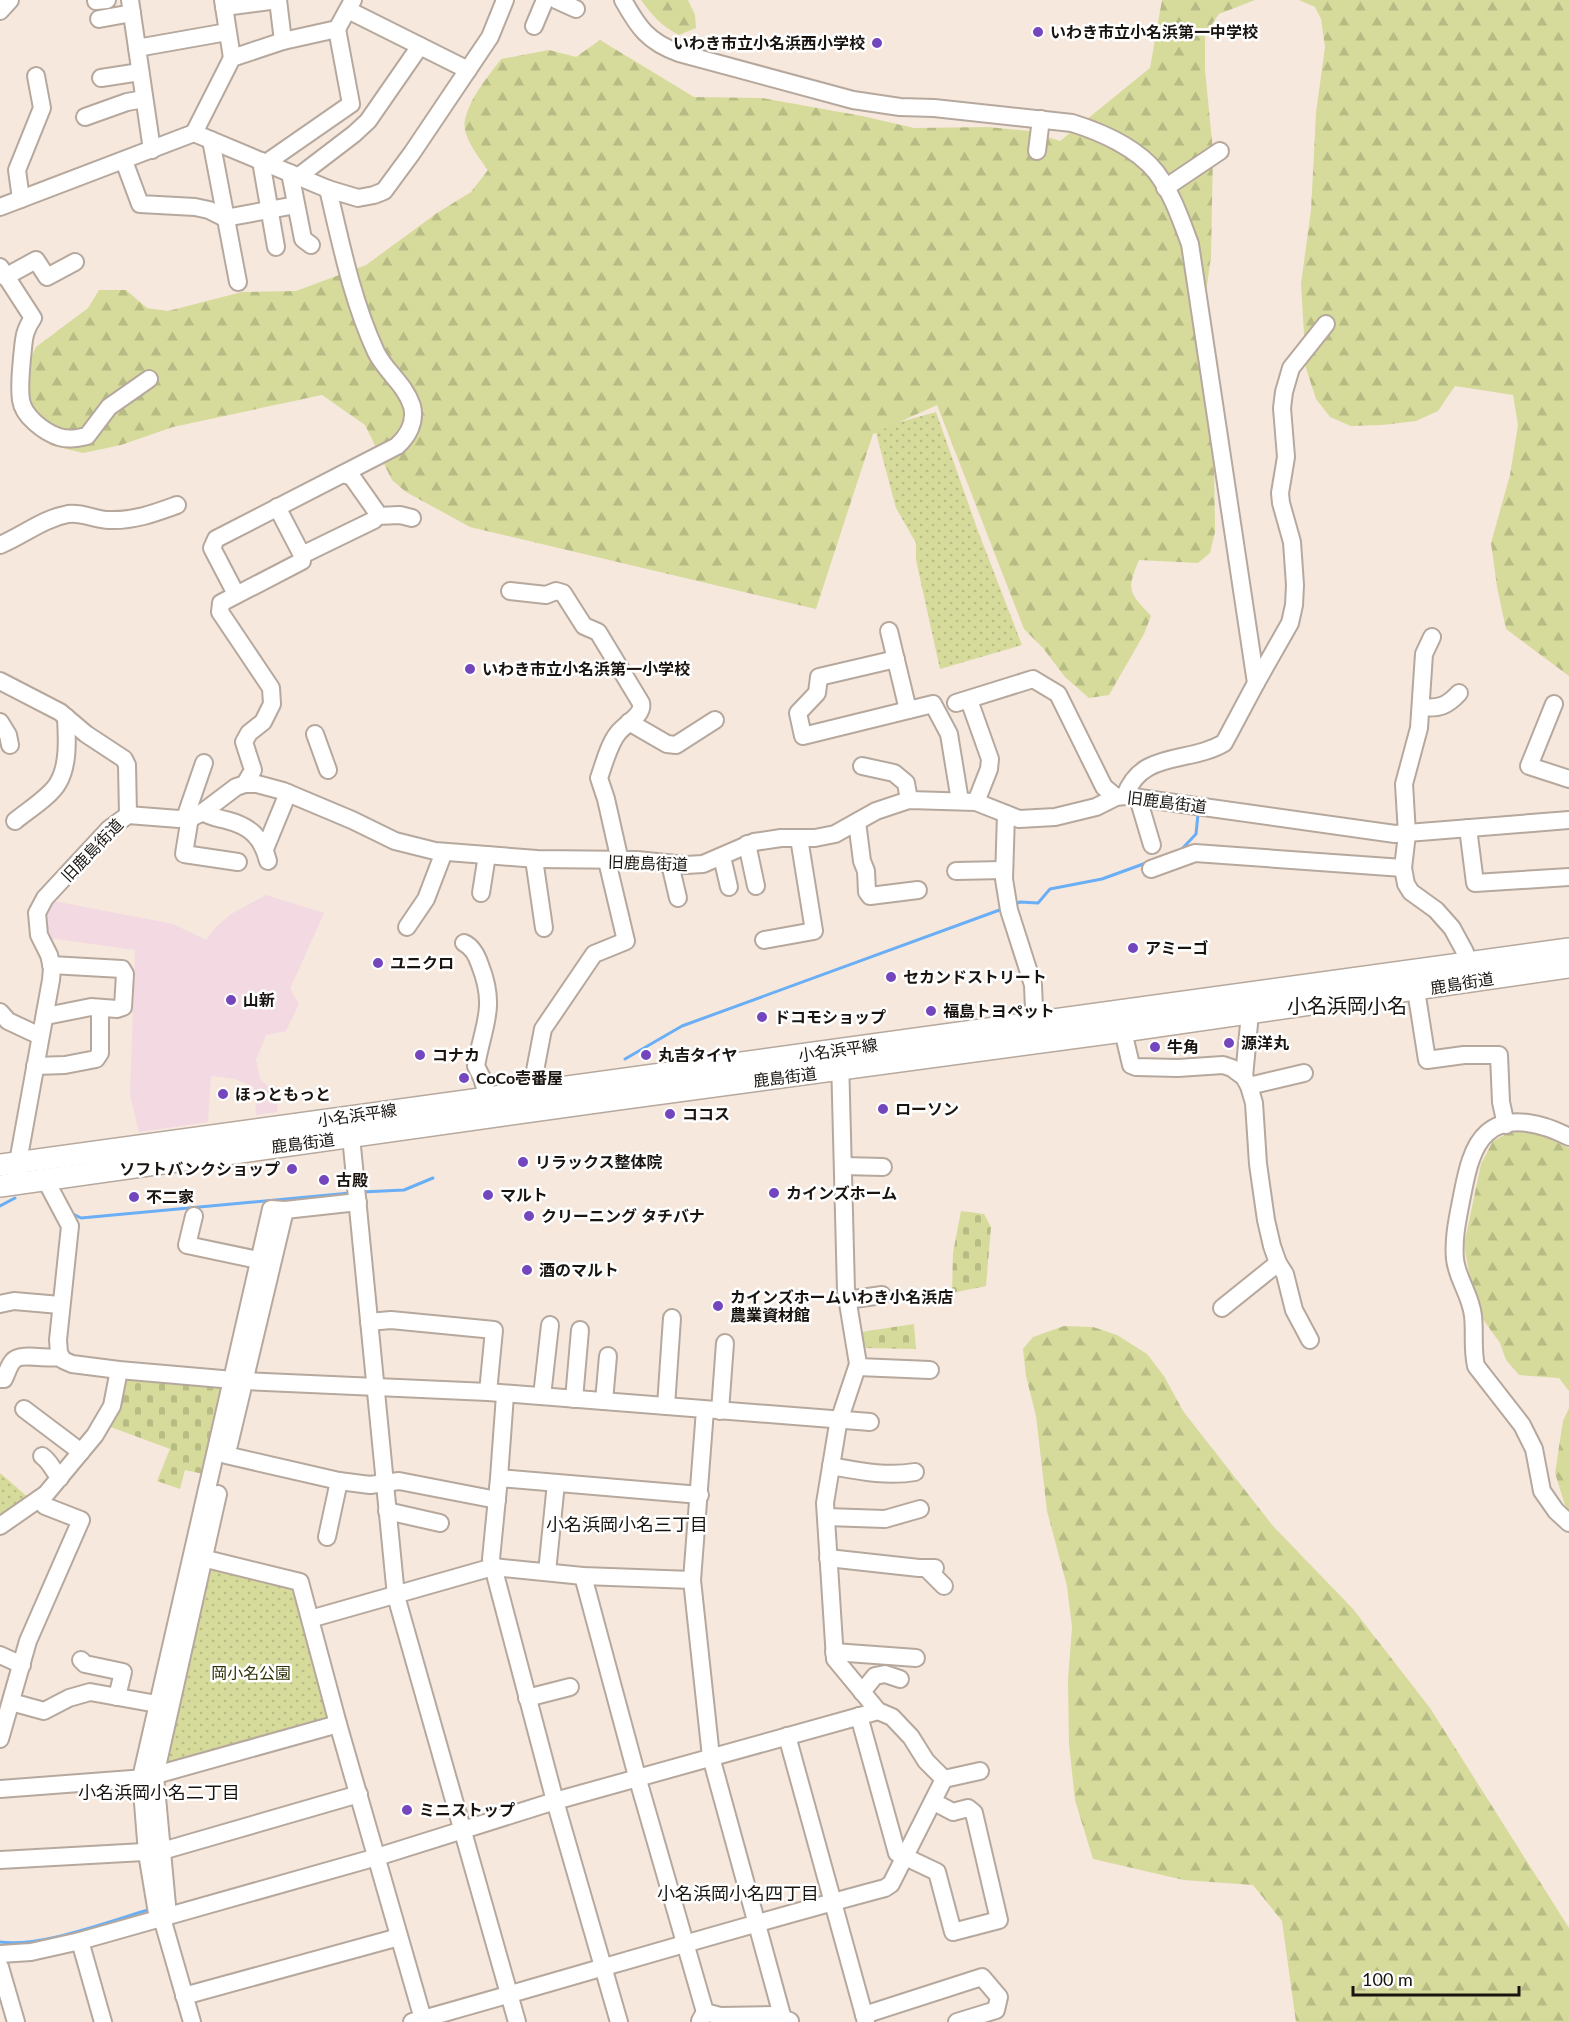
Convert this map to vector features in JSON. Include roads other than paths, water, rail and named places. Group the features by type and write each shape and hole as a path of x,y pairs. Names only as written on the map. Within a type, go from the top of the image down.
{"main road":[{"path":"1035,1033 1468,973 1569,949"},
{"name":"鹿島街道","path":"8,1185 352,1138 535,1101 1035,1033 1124,1031 1248,1003 1416,990 1468,973 1569,967"},
{"name":"小名浜平線","path":"9,1163 488,1098 535,1101"}],"street":[{"path":"0,11 10,0"},
{"path":"0,207 194,133 232,58 224,4 278,0 283,41"},
{"path":"534,26 545,0"},
{"path":"556,0 576,9"},
{"path":"623,0 636,24 664,48 853,100 900,107 934,108 1072,123 1109,138 1147,162 1158,174 1179,214 1190,244 1256,682"},
{"path":"194,133 328,189 358,198 374,195 384,190 412,153 490,37 498,2"},
{"path":"264,162 351,104 337,29 351,5 420,46 468,70"},
{"path":"99,19 131,7 152,150"},
{"path":"232,58 283,41 337,29"},
{"path":"137,48 227,32"},
{"path":"294,174 354,134 368,121 420,46"},
{"path":"101,78 140,72"},
{"path":"21,199 17,170 42,108 36,76"},
{"path":"85,117 127,102 144,99"},
{"path":"1037,151 1041,119"},
{"path":"211,140 238,282"},
{"path":"1165,188 1220,151"},
{"path":"124,161 140,204 195,207 209,210 225,218 296,205"},
{"path":"264,162 276,247"},
{"path":"294,174 296,205 303,238 311,245"},
{"path":"236,594 212,548 213,542 397,446 407,436 412,423 412,406 395,376 377,354 356,302 328,189"},
{"path":"75,262 47,277 36,260 2,272 33,318 24,331 21,371 21,401 29,417 58,437 67,439 87,436 109,407 149,379"},
{"path":"1126,797 1129,784 1150,765 1190,756 1224,744 1290,623 1295,585 1292,542 1280,494 1286,457 1282,408 1285,386 1291,368 1326,324"},
{"path":"343,474 352,477 376,511 377,516"},
{"path":"0,545 44,521 65,515 83,514 110,520 126,520 144,517 177,505"},
{"path":"193,816 236,787 245,784 253,770 244,742 249,733 263,722 272,704 271,688 220,612 221,603 302,561 302,555 277,507"},
{"path":"302,555 374,520 377,516 400,515 412,518"},
{"path":"510,591 546,595 556,591 563,593 584,626 599,634 641,703 642,709 617,734 599,778 606,799 626,941 594,954 543,1029 534,1076 535,1101"},
{"path":"889,631 908,710"},
{"path":"1432,637 1425,654 1419,728 1404,784 1407,834 1403,868 1406,884 1411,892 1436,910 1452,928 1465,952 1468,973"},
{"path":"896,659 819,677 818,693 798,713 803,736 933,704 949,734 968,802"},
{"path":"968,802 989,769 990,759 963,702 1034,679 1058,694 1104,787 1126,797 1152,845"},
{"path":"0,681 50,706 86,735 124,759 127,765 128,814"},
{"path":"1421,707 1440,707 1451,702 1460,693"},
{"path":"1554,704 1529,766 1569,779"},
{"path":"15,821 59,782 63,771 66,717"},
{"path":"629,722 667,744 676,745 715,720"},
{"path":"0,722 8,735 10,745"},
{"path":"315,734 328,770"},
{"path":"204,763 184,854 238,862"},
{"path":"862,766 894,773 906,783 909,800"},
{"name":"旧鹿島街道","path":"245,784 272,787 352,820 395,841 414,847 444,852 534,859 686,866 703,864 747,844 781,838 815,838 835,834 876,811 909,800 968,802 1019,819 1054,817 1126,797 1407,834 1569,820"},
{"name":"旧鹿島街道","path":"8,1185 9,1163 35,1066 51,980 49,955 39,935 37,913 45,898 101,837 128,814 207,815 231,821 258,837 266,855 288,793"},
{"path":"1006,814 1004,870 1008,906 1033,985 1035,1033"},
{"path":"857,822 862,861 866,871 867,892 870,896 918,890"},
{"path":"1468,828 1475,884 1569,877"},
{"path":"764,940 814,931 799,838"},
{"path":"747,844 756,886"},
{"path":"407,927 426,898 444,852"},
{"path":"1151,869 1194,853 1403,868"},
{"path":"481,892 488,855"},
{"path":"722,857 729,887"},
{"path":"534,859 544,928"},
{"path":"670,864 678,898"},
{"path":"956,870 1004,870"},
{"path":"464,943 476,954 488,990 489,1016 476,1066 488,1098"},
{"path":"45,1014 51,1016 91,1008 117,1010 123,1008 125,974 122,969 51,965"},
{"path":"1416,990 1427,1060 1464,1055 1499,1054 1501,1102 1506,1125"},
{"path":"1248,1003 1247,1081 1254,1103 1258,1164 1266,1220 1272,1246 1285,1274 1294,1310 1310,1340"},
{"path":"35,1066 65,1065 96,1059 100,1053 100,1008"},
{"path":"0,1012 8,1021 40,1036"},
{"path":"1124,1031 1131,1065 1178,1068 1223,1065 1232,1068 1247,1081 1304,1073"},
{"path":"840,1060 847,1300 858,1367 840,1419 825,1503 834,1652 837,1663 878,1711 892,1717 911,1737 926,1761 944,1779"},
{"path":"348,1116 358,1196 396,1596 517,2022"},
{"path":"1569,1137 1533,1123 1506,1125 1486,1133 1478,1144 1467,1171 1457,1221 1455,1260 1457,1271 1472,1306 1476,1366 1522,1425 1534,1449 1542,1491 1556,1511 1569,1523"},
{"path":"843,1166 883,1167"},
{"path":"45,1179 69,1226 58,1340 61,1357 72,1364 119,1371 239,1380 542,1396 870,1422"},
{"path":"192,2022 162,1917 148,1777 157,1704 226,1455 258,1260 271,1209 280,1210 358,1196"},
{"path":"148,1777 280,1210"},
{"path":"194,1216 187,1245 258,1260"},
{"path":"1222,1308 1278,1263"},
{"path":"847,1300 882,1295"},
{"path":"0,1304 14,1301 60,1305"},
{"path":"666,1406 672,1318"},
{"path":"369,1322 391,1320 494,1330 500,1478 491,1559 555,1801 619,2022"},
{"path":"542,1396 550,1325"},
{"path":"574,1399 580,1330"},
{"path":"725,1343 712,1410 700,1495 692,1580 711,1757 757,1922 788,2020"},
{"path":"0,1378 4,1379 14,1360 19,1356 54,1359 61,1357"},
{"path":"604,1401 608,1356"},
{"path":"858,1367 930,1370"},
{"path":"0,1526 39,1499 96,1435 112,1406 119,1371"},
{"path":"24,1409 81,1452"},
{"path":"42,1455 50,1461 54,1472 60,1478"},
{"path":"226,1455 339,1481 370,1485 399,1481 497,1500"},
{"path":"831,1466 871,1473 915,1472"},
{"path":"500,1478 700,1495"},
{"path":"327,1537 339,1481"},
{"path":"547,1572 556,1483"},
{"path":"0,1739 28,1641 81,1521 45,1506 39,1499"},
{"path":"826,1518 885,1519 920,1509"},
{"path":"387,1511 440,1523"},
{"path":"198,1557 300,1582 399,1937 418,2020 510,1996 757,1922 885,1888 891,1884 944,1779"},
{"path":"828,1558 930,1568 944,1586"},
{"path":"310,1619 493,1567 583,1576 692,1580"},
{"path":"583,1576 685,1944 702,2017 774,2015 788,2020"},
{"path":"834,1652 916,1658"},
{"path":"0,1655 22,1665"},
{"path":"81,1660 85,1664 123,1672 117,1697"},
{"path":"862,1692 875,1676 885,1674 900,1679"},
{"path":"527,1698 570,1687"},
{"path":"11,1702 45,1711 69,1698 90,1692 157,1704"},
{"path":"0,1954 31,1952 81,1941 377,1857 555,1801 638,1780 711,1757 878,1711"},
{"path":"859,1716 897,1853 938,1872 952,1932 999,1920 974,1813 968,1808 953,1812 934,1802"},
{"path":"0,1789 148,1777 338,1724"},
{"path":"787,1736 865,2018 982,1977 999,1997 996,2010 957,2022"},
{"path":"944,1779 980,1771"},
{"path":"0,1860 155,1852 359,1794"},
{"path":"184,1996 399,1937"},
{"path":"81,1941 103,2022"},
{"path":"0,1967 16,2022"}],"waterway":[{"path":"1180,851 1196,834 1198,814"},
{"path":"1013,905 1020,902 1038,903 1050,889 1102,879 1146,863"},
{"path":"625,1059 682,1026 1005,908"},
{"path":"362,1192 404,1190 433,1178"},
{"path":"71,1213 81,1218 350,1193"},
{"path":"0,1206 15,1198"},
{"path":"0,1942 16,1943 55,1937 151,1909"}],"place":[{"name":"いわき市立小名浜第一中学校","path":"1038,32"},
{"name":"いわき市立小名浜西小学校","path":"877,43"},
{"name":"いわき市立小名浜第一小学校","path":"470,669"},
{"name":"アミーゴ","path":"1133,948"},
{"name":"ユニクロ","path":"378,963"},
{"name":"セカンドストリート","path":"891,977"},
{"name":"山新","path":"231,1000"},
{"name":"福島トヨペット","path":"931,1011"},
{"name":"ドコモショップ","path":"762,1017"},
{"name":"源洋丸","path":"1229,1043"},
{"name":"牛角","path":"1155,1047"},
{"name":"コナカ","path":"420,1055"},
{"name":"丸吉タイヤ","path":"646,1055"},
{"name":"CoCo壱番屋","path":"464,1078"},
{"name":"ほっともっと","path":"223,1094"},
{"name":"ローソン","path":"883,1109"},
{"name":"ココス","path":"670,1114"},
{"name":"リラックス整体院","path":"523,1162"},
{"name":"ソフトバンクショップ","path":"292,1169"},
{"name":"古殿","path":"324,1180"},
{"name":"カインズホーム","path":"774,1193"},
{"name":"マルト","path":"488,1195"},
{"name":"不二家","path":"134,1197"},
{"name":"クリーニング タチバナ","path":"529,1216"},
{"name":"酒のマルト","path":"527,1270"},
{"name":"カインズホームいわき小名浜店 農業資材館","path":"718,1306"},
{"name":"ミニストップ","path":"407,1810"}],"district":[{"name":"小名浜岡小名","path":"1347,1006"},
{"name":"小名浜岡小名三丁目","path":"627,1525"},
{"name":"小名浜岡小名二丁目","path":"159,1793"},
{"name":"小名浜岡小名四丁目","path":"738,1894"}],"park label":[{"name":"岡小名公園","path":"251,1673"}]}
